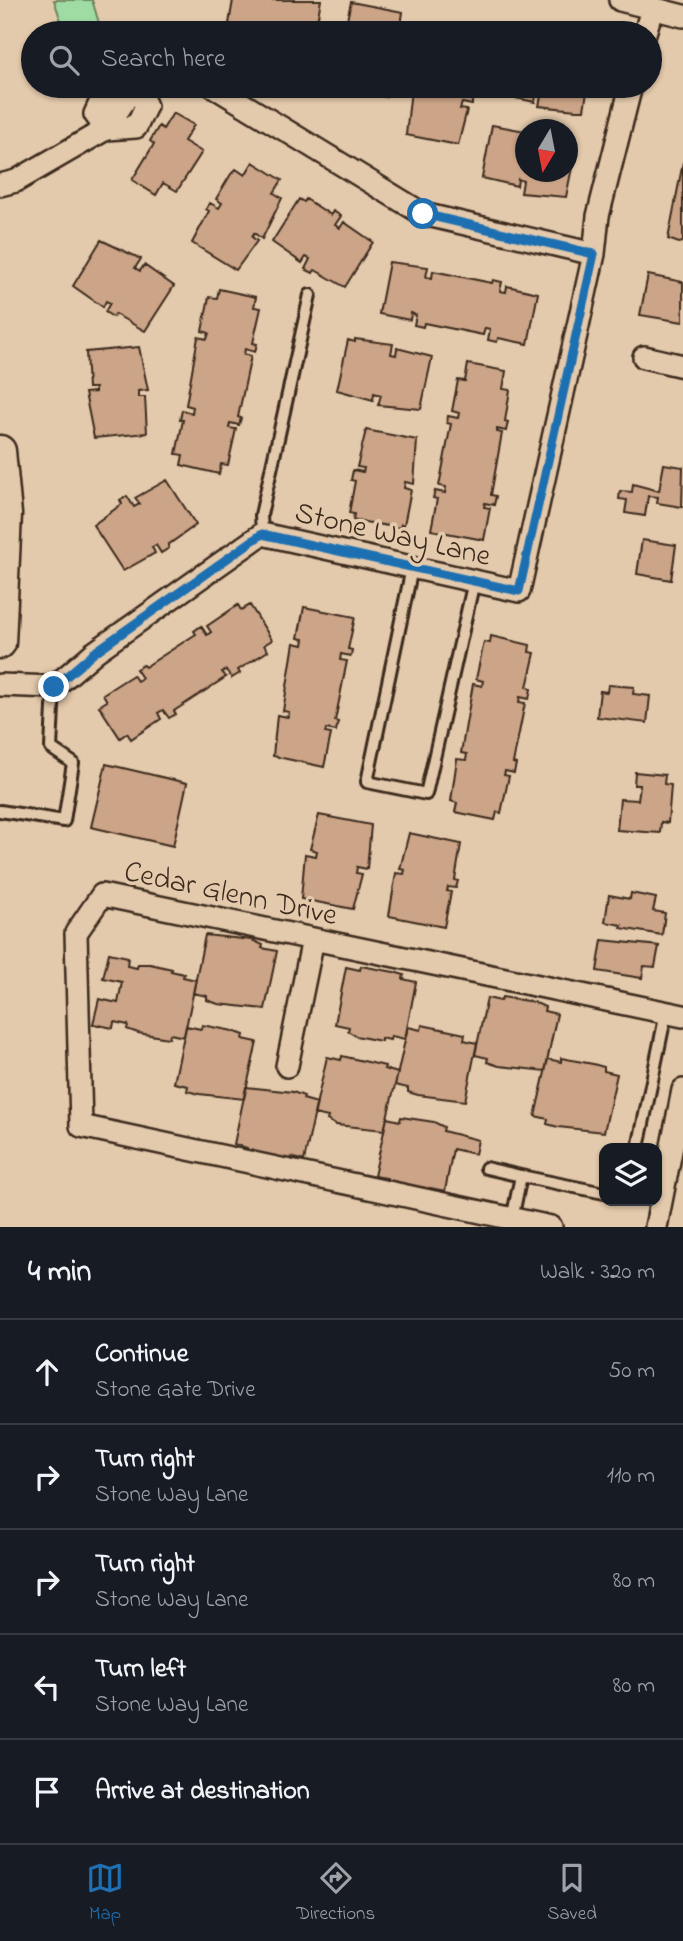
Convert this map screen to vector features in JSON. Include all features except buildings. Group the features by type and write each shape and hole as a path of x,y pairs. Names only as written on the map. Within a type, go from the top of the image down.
{"main road":[{"path":"0,451 6,514 0,643"}],"street":[{"path":"620,0 683,16"},
{"path":"648,21 652,9"},
{"path":"102,98 95,114 106,129"},
{"path":"0,185 16,181 106,129 136,127 146,106 142,98"},
{"path":"233,98 423,214 594,254 598,216 628,98"},
{"name":"Stone Way Lane","path":"54,687 95,652 262,534 519,591 594,254"},
{"path":"644,357 683,366"},
{"path":"0,685 54,687"},
{"name":"Cedar Glenn Drive","path":"551,1227 81,1126 76,933 102,895 674,1015"},
{"path":"287,1066 313,939"},
{"path":"656,1227 683,1090"}],"lane":[{"path":"262,534 261,515 310,295"},
{"path":"412,568 367,782 426,794 474,581"},
{"path":"0,811 64,821 73,763 51,748 54,687"},
{"path":"639,1143 674,1015"},
{"path":"486,1168 599,1192"},
{"path":"512,1219 521,1176"}],"green space":[{"path":"54,0 92,0 98,21 61,21"}],"route":[{"path":"54,687 95,652 262,534 519,591 594,254 423,214"}]}
